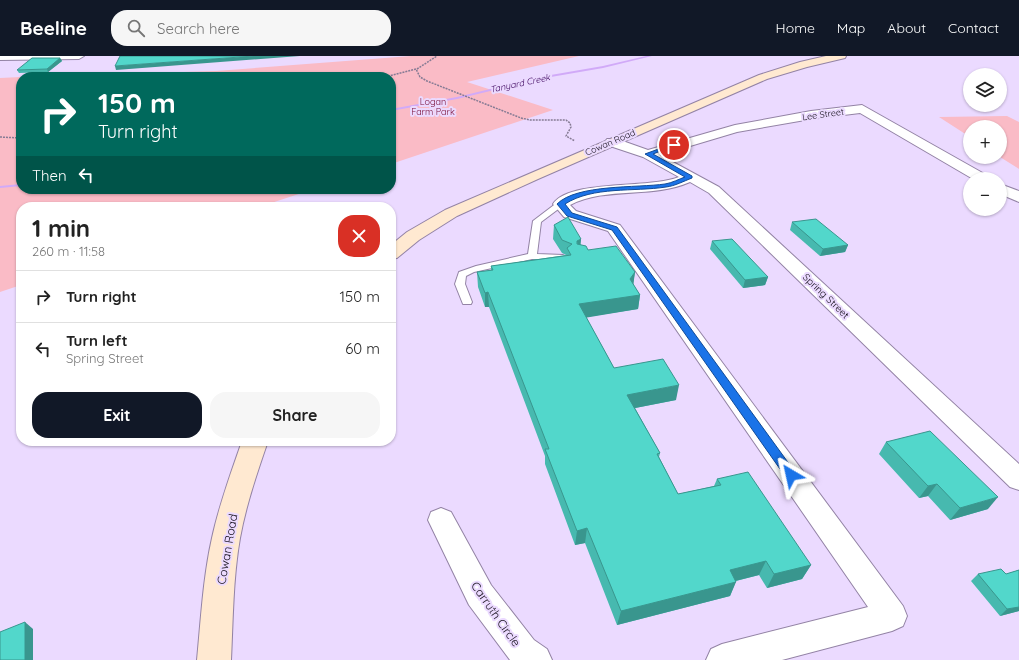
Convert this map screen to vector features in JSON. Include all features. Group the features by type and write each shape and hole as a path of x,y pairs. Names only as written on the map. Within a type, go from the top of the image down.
{"main road":[{"name":"Cowan Road","path":"396,250 413,236 451,213 607,144 763,77 804,64 841,56"},
{"name":"Cowan Road","path":"214,660 218,604 226,539 240,487 253,446"}],"street":[{"path":"2,57 79,56"},
{"name":"Lee Street","path":"648,154 735,129 812,115 862,109 971,172"},
{"name":"Spring Street","path":"607,144 648,154 714,190 1019,480"},
{"path":"690,177 667,185 602,191 573,196 561,204 570,214 614,228 623,247 892,616 722,660"},
{"path":"1007,191 1019,197"},
{"name":"Carruth Circle","path":"441,520 480,595 523,651 536,660"}],"lane":[{"path":"530,256 532,256 537,221 561,204"},
{"path":"467,302 460,284 462,274 478,267 530,256 564,258"}],"path":[{"path":"396,74 416,69 437,56"},
{"path":"416,69 419,75 427,81 513,115 530,120 566,120 570,123 571,128 566,136 570,139 588,146 594,143 607,144"},
{"path":"0,137 16,138"}],"green space":[{"name":"Logan Farm Park","path":"411,56 579,56 467,82 553,110 396,162 396,72 184,72 216,71"},
{"path":"16,77 16,194 299,194 274,202 16,202 16,287 0,292 0,78"},
{"path":"1007,116 1019,122 1019,169 1007,161 1007,120 963,120 963,132 939,117"}],"building":[{"path":"120,56 254,56 115,66"},
{"path":"32,58 60,58 47,69 17,70"},
{"path":"568,217 581,239 577,241 577,244 586,246 588,250 616,246 635,272 630,279 640,295 579,304 614,368 663,359 679,385 627,395 660,453 657,454 678,494 721,485 717,479 748,472 811,565 774,574 766,561 730,570 736,582 621,611 587,528 577,531 545,449 549,449 488,292 485,293 477,272 493,270 491,266 571,255 567,248 572,244 562,240 554,225"},
{"path":"816,219 848,245 823,249 792,222"},
{"path":"732,239 768,277 745,280 712,241"},
{"path":"930,431 998,497 960,508 937,484 928,486 886,442"},
{"path":"1001,569 1006,574 1019,570 1019,607 1007,609 978,574"},
{"path":"25,622 25,660 0,660 0,632"}],"waterway":[{"name":"Tanyard Creek","path":"396,109 457,98 545,77 603,67 650,56"},
{"name":"Tanyard Creek","path":"0,187 16,185"}],"route":[{"path":"674,145 648,154 690,177 667,185 602,191 573,196 561,204 570,214 614,228 791,475"}]}
